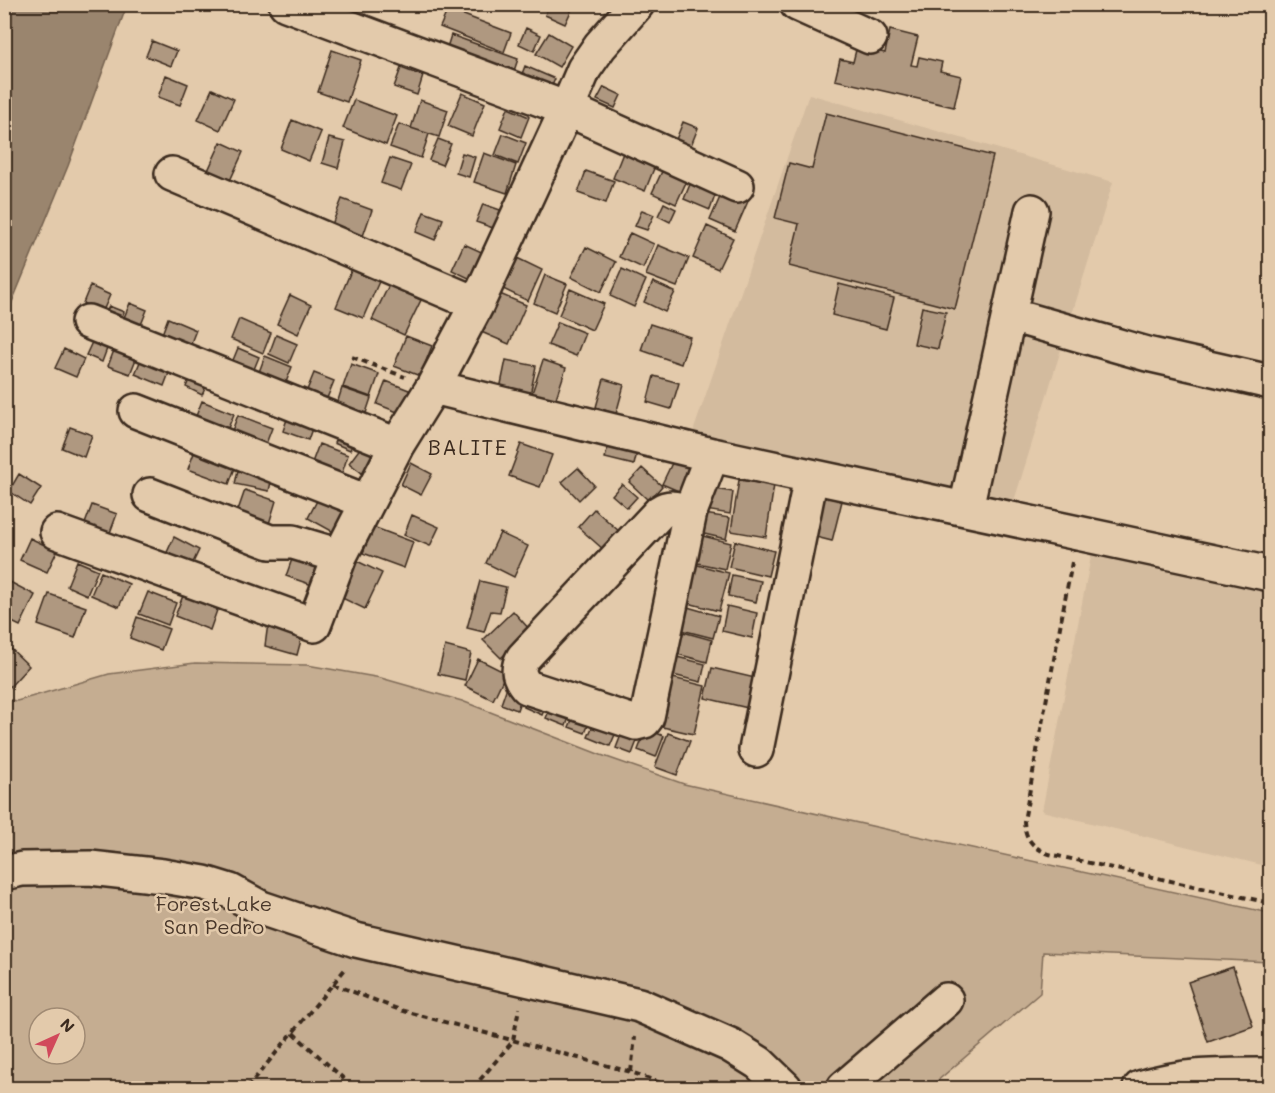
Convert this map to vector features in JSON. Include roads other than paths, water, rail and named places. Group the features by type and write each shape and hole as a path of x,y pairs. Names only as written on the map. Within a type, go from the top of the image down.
{"street":[{"path":"286,4 567,109 737,186"},
{"path":"57,532 314,625 340,556 397,445 434,387 477,304 584,69 600,46 637,4"},
{"path":"797,4 870,37"},
{"path":"172,174 477,304"},
{"path":"966,508 1032,211"},
{"path":"1028,320 1147,354 1270,382"},
{"path":"88,322 397,445"},
{"path":"434,387 811,477 1270,574"},
{"path":"136,411 367,502"},
{"path":"690,512 665,508 660,512 523,658 518,666 518,673 527,687 636,723 644,721 647,717 690,512 712,454"},
{"path":"756,750 811,477"},
{"path":"150,495 270,542 293,542 340,556"},
{"path":"4,873 22,868 90,868 204,883 230,891 261,908 367,942 639,1005 730,1045 759,1064 785,1089"},
{"path":"844,1089 946,1000"},
{"path":"1140,1089 1156,1083 1201,1076 1270,1075"}],"district":[{"name":"BALITE","path":"468,446"}],"park label":[{"name":"Forest Lake San Pedro","path":"214,914"}]}
